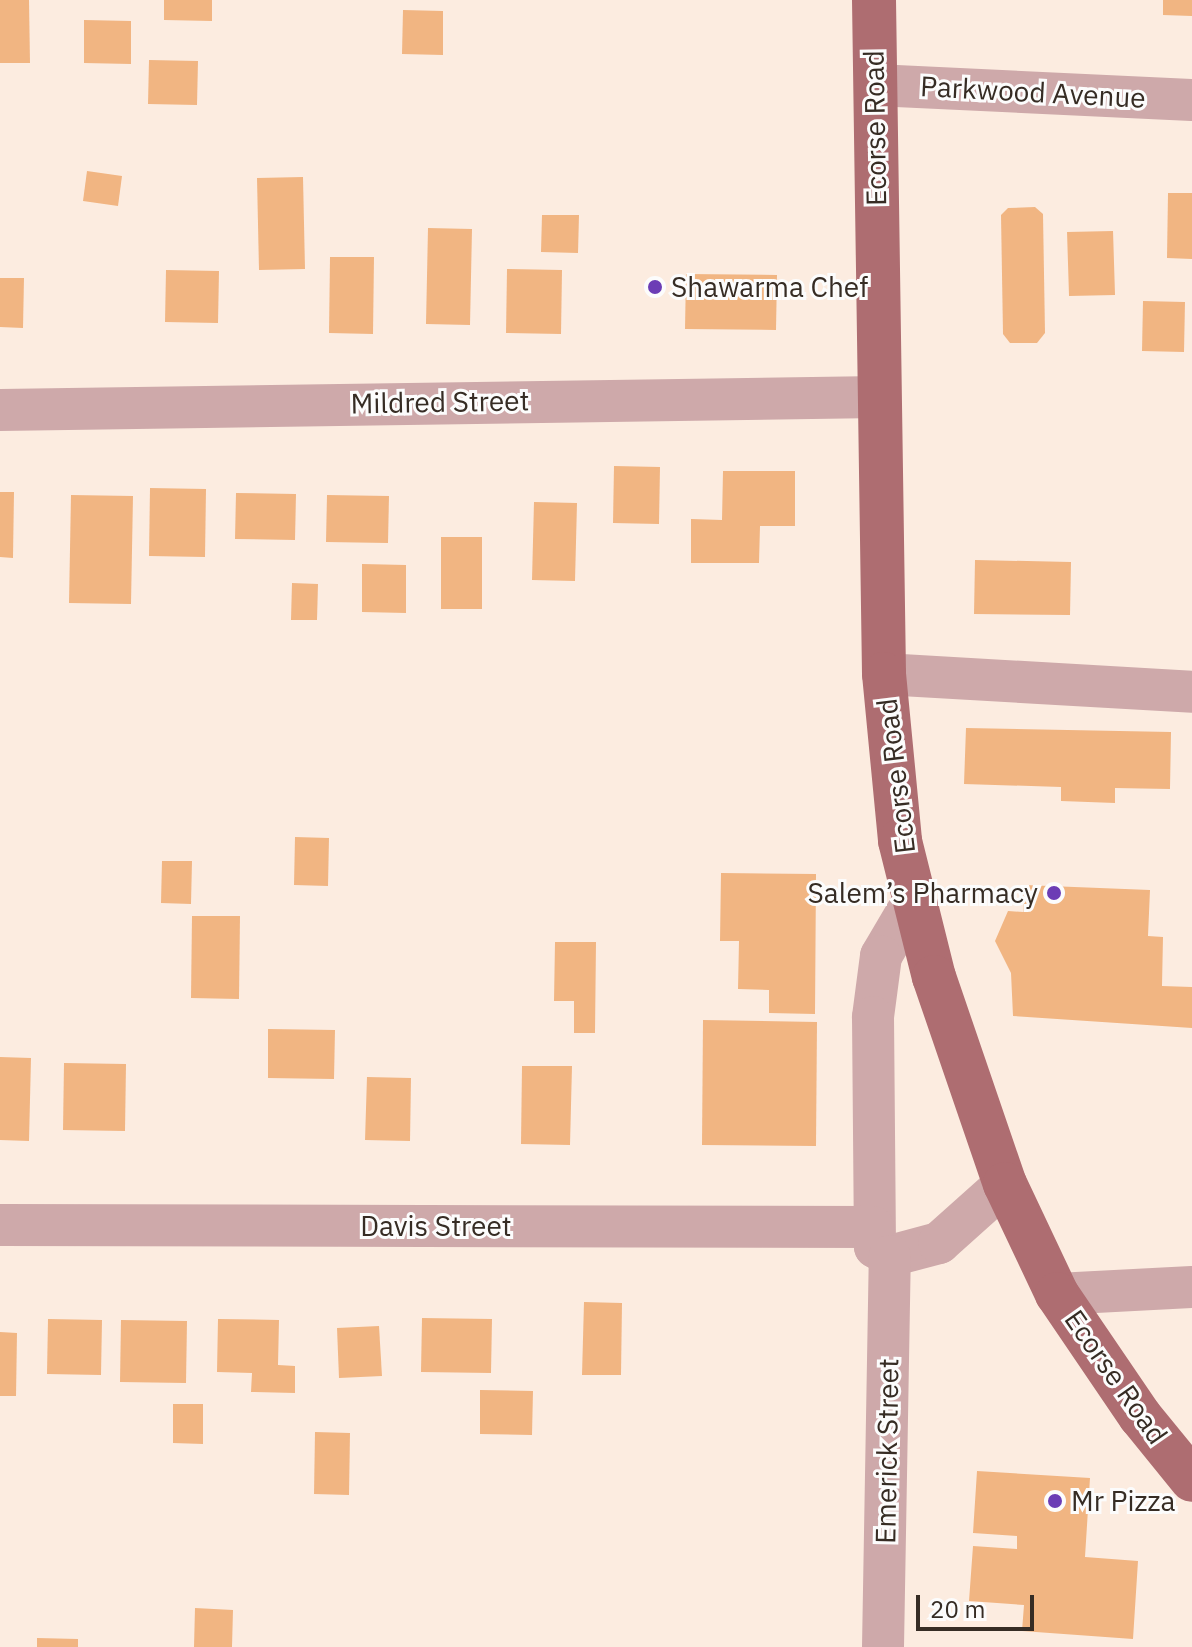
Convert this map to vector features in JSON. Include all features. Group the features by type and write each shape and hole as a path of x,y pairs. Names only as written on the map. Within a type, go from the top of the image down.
{"main road":[{"name":"Ecorse Road","path":"874,0 884,674 889,758 914,900 934,977 1005,1184 1057,1294 1140,1416 1192,1480"}],"street":[{"name":"Parkwood Avenue","path":"875,85 1192,100"},
{"name":"Mildred Street","path":"0,410 879,397"},
{"path":"884,674 1192,692"},
{"name":"Emerick Street","path":"883,1647 879,1243 873,1017 881,956 914,900"},
{"name":"Davis Street","path":"0,1225 939,1243 1005,1184"},
{"path":"1057,1294 1192,1287"}],"building":[{"path":"0,0 29,0 30,63 0,63"},
{"path":"164,0 212,0 212,21 164,20"},
{"path":"1163,0 1192,0 1192,16 1163,15"},
{"path":"403,10 443,11 443,55 402,54"},
{"path":"84,20 131,21 131,64 84,63"},
{"path":"149,60 198,61 197,105 148,104"},
{"path":"87,171 122,176 118,206 83,201"},
{"path":"303,177 305,269 259,270 257,178"},
{"path":"1168,193 1192,193 1192,259 1167,258"},
{"path":"1035,207 1043,214 1045,333 1037,343 1010,343 1003,334 1001,215 1008,208"},
{"path":"542,215 579,215 578,253 541,252"},
{"path":"428,228 472,229 470,325 426,324"},
{"path":"1113,231 1115,295 1069,296 1067,232"},
{"path":"330,257 374,257 373,334 329,333"},
{"path":"507,269 562,270 561,334 506,333"},
{"path":"166,270 219,271 218,323 165,322"},
{"path":"686,274 777,275 776,330 685,329"},
{"path":"0,278 24,278 23,328 0,327"},
{"path":"1143,301 1185,302 1184,352 1142,351"},
{"path":"614,466 660,467 659,524 613,523"},
{"path":"723,471 795,471 795,526 760,526 759,563 691,563 691,519 722,520"},
{"path":"150,488 206,489 205,557 149,556"},
{"path":"0,492 14,492 13,558 0,557"},
{"path":"236,493 296,494 295,540 235,539"},
{"path":"71,495 133,496 131,604 69,603"},
{"path":"327,495 389,496 388,543 326,542"},
{"path":"534,502 577,503 575,581 532,580"},
{"path":"441,537 482,537 482,609 441,609"},
{"path":"975,560 1071,562 1070,615 974,614"},
{"path":"362,564 406,565 406,613 362,612"},
{"path":"292,583 318,584 317,620 291,620"},
{"path":"966,728 1171,732 1170,789 1115,788 1115,803 1061,801 1061,787 964,784"},
{"path":"295,837 329,838 328,886 294,885"},
{"path":"162,861 192,861 191,904 161,903"},
{"path":"721,873 816,874 815,1014 769,1013 769,990 738,989 739,941 720,941"},
{"path":"1024,885 1150,890 1148,936 1163,937 1162,986 1192,987 1192,1028 1013,1016 1011,973 995,941 1008,911 1023,912"},
{"path":"192,916 240,916 239,999 191,998"},
{"path":"555,942 596,942 595,1033 574,1033 574,1001 554,1001"},
{"path":"703,1020 817,1022 816,1146 702,1145"},
{"path":"268,1029 335,1030 334,1079 268,1078"},
{"path":"0,1057 31,1058 29,1141 0,1140"},
{"path":"64,1063 126,1064 125,1131 63,1130"},
{"path":"522,1066 572,1066 570,1145 521,1144"},
{"path":"367,1077 411,1078 410,1141 365,1140"},
{"path":"584,1302 622,1303 621,1375 582,1375"},
{"path":"422,1318 492,1319 491,1373 421,1372"},
{"path":"48,1319 102,1320 101,1375 47,1374"},
{"path":"218,1319 279,1320 278,1365 295,1366 295,1393 251,1392 252,1373 217,1372"},
{"path":"121,1320 187,1321 186,1383 120,1382"},
{"path":"379,1326 382,1376 339,1378 337,1328"},
{"path":"0,1332 17,1333 16,1396 0,1396"},
{"path":"480,1390 533,1391 532,1435 480,1434"},
{"path":"173,1404 203,1404 203,1444 173,1443"},
{"path":"315,1432 350,1433 349,1495 314,1494"},
{"path":"977,1471 1090,1478 1085,1557 1138,1561 1133,1639 1022,1631 1024,1605 969,1601 973,1546 1017,1549 1017,1536 973,1533"},
{"path":"195,1608 233,1610 232,1647 194,1647"},
{"path":"37,1638 78,1639 78,1647 37,1647"}],"place":[{"name":"Shawarma Chef","path":"655,287"},
{"name":"Salem’s Pharmacy","path":"1054,893"},
{"name":"Mr Pizza","path":"1055,1501"}]}
